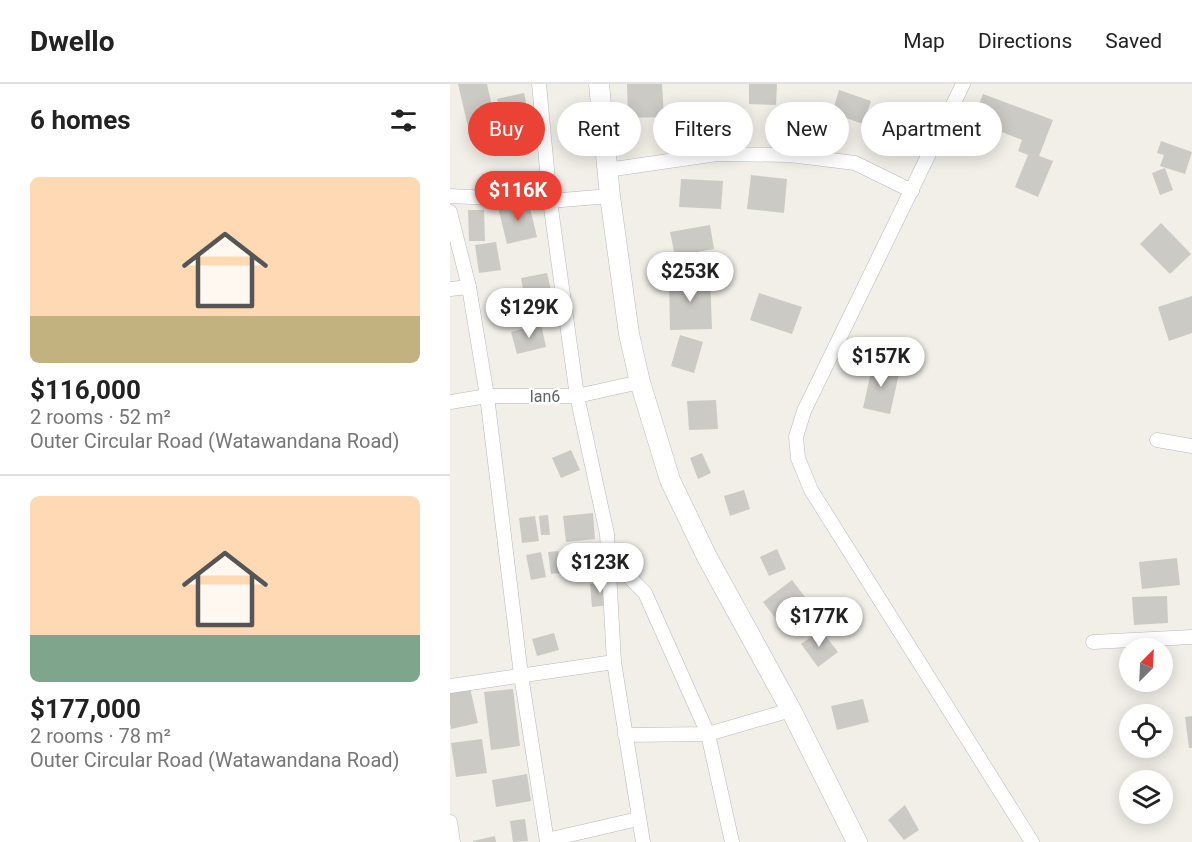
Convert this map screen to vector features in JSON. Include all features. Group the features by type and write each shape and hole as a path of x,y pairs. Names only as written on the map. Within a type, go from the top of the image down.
{"main road":[{"path":"599,84 610,196 629,334 640,382 670,480 707,557 790,710 857,842"}],"street":[{"path":"539,84 549,201 577,396 607,534 615,662 643,842"},
{"path":"963,84 804,411 796,437 798,458 811,490 1032,842"},
{"path":"607,170 717,154 790,155 855,163 912,191"},
{"path":"450,196 549,201 610,196"},
{"path":"450,212 469,287 487,396 521,675 547,841 638,819"},
{"path":"450,289 469,287"},
{"name":"lan6","path":"450,402 487,396 577,396 640,382"},
{"path":"1157,440 1192,446"},
{"path":"608,555 645,593 708,734 732,842"},
{"path":"1093,642 1192,637"},
{"path":"450,686 615,662"},
{"path":"626,735 708,734 790,710"},
{"path":"450,822 453,842"}],"building":[{"path":"458,84 487,84 491,102 468,102 468,126"},
{"path":"627,84 662,84 663,102 653,102 653,117 641,118 641,102 628,102"},
{"path":"749,84 777,84 776,102 765,102 765,105 749,102"},
{"path":"839,90 871,101 861,102 861,123 849,119 849,102 835,102"},
{"path":"524,93 526,102 498,102 497,99"},
{"path":"983,94 1053,120 1039,156 1053,161 1038,197 1015,187 1028,155 1018,151 1022,140 1002,132 1002,102 980,102"},
{"path":"1161,141 1192,152 1185,174 1160,166 1164,155 1157,153"},
{"path":"1165,168 1173,190 1160,195 1152,173"},
{"path":"751,175 787,179 784,213 747,209"},
{"path":"681,179 723,181 721,209 679,207"},
{"path":"528,200 537,237 507,244 498,207"},
{"path":"468,210 484,210 485,241 469,241"},
{"path":"1161,223 1191,254 1170,274 1140,244"},
{"path":"710,225 714,249 675,256 670,232"},
{"path":"496,242 501,270 479,273 475,245"},
{"path":"547,273 551,290 524,295 521,278"},
{"path":"710,276 712,329 670,330 669,277"},
{"path":"759,293 802,307 792,334 750,320"},
{"path":"1192,296 1192,333 1169,341 1158,307"},
{"path":"541,324 546,347 517,354 511,332"},
{"path":"680,335 703,342 694,373 671,366"},
{"path":"873,363 900,369 890,414 863,408"},
{"path":"716,400 718,429 689,430 687,401"},
{"path":"571,450 580,470 561,478 552,458"},
{"path":"702,453 711,473 698,479 690,458"},
{"path":"744,490 750,509 730,516 724,496"},
{"path":"593,513 595,539 566,542 563,516"},
{"path":"548,515 550,535 541,535 539,516"},
{"path":"535,516 539,541 522,543 519,518"},
{"path":"584,547 588,566 573,569 570,550"},
{"path":"777,549 786,569 769,576 760,557"},
{"path":"558,551 561,573 551,574 548,552"},
{"path":"541,552 546,577 531,580 526,555"},
{"path":"1177,558 1180,585 1142,589 1139,562"},
{"path":"792,580 817,613 788,635 763,602"},
{"path":"607,582 609,605 592,607 590,584"},
{"path":"1167,596 1168,623 1134,625 1132,597"},
{"path":"821,630 838,652 818,667 801,644"},
{"path":"554,633 559,650 537,656 532,639"},
{"path":"470,688 478,723 451,729 450,692"},
{"path":"513,689 520,746 491,750 484,692"},
{"path":"863,699 869,722 837,730 831,706"},
{"path":"1192,716 1192,748 1189,748 1185,717"},
{"path":"482,739 487,773 456,777 451,743"},
{"path":"527,774 531,801 496,807 492,780"},
{"path":"905,805 919,830 904,840 888,820"},
{"path":"525,819 528,841 513,842 510,821"},
{"path":"495,836 496,842 473,842 473,841"}]}
